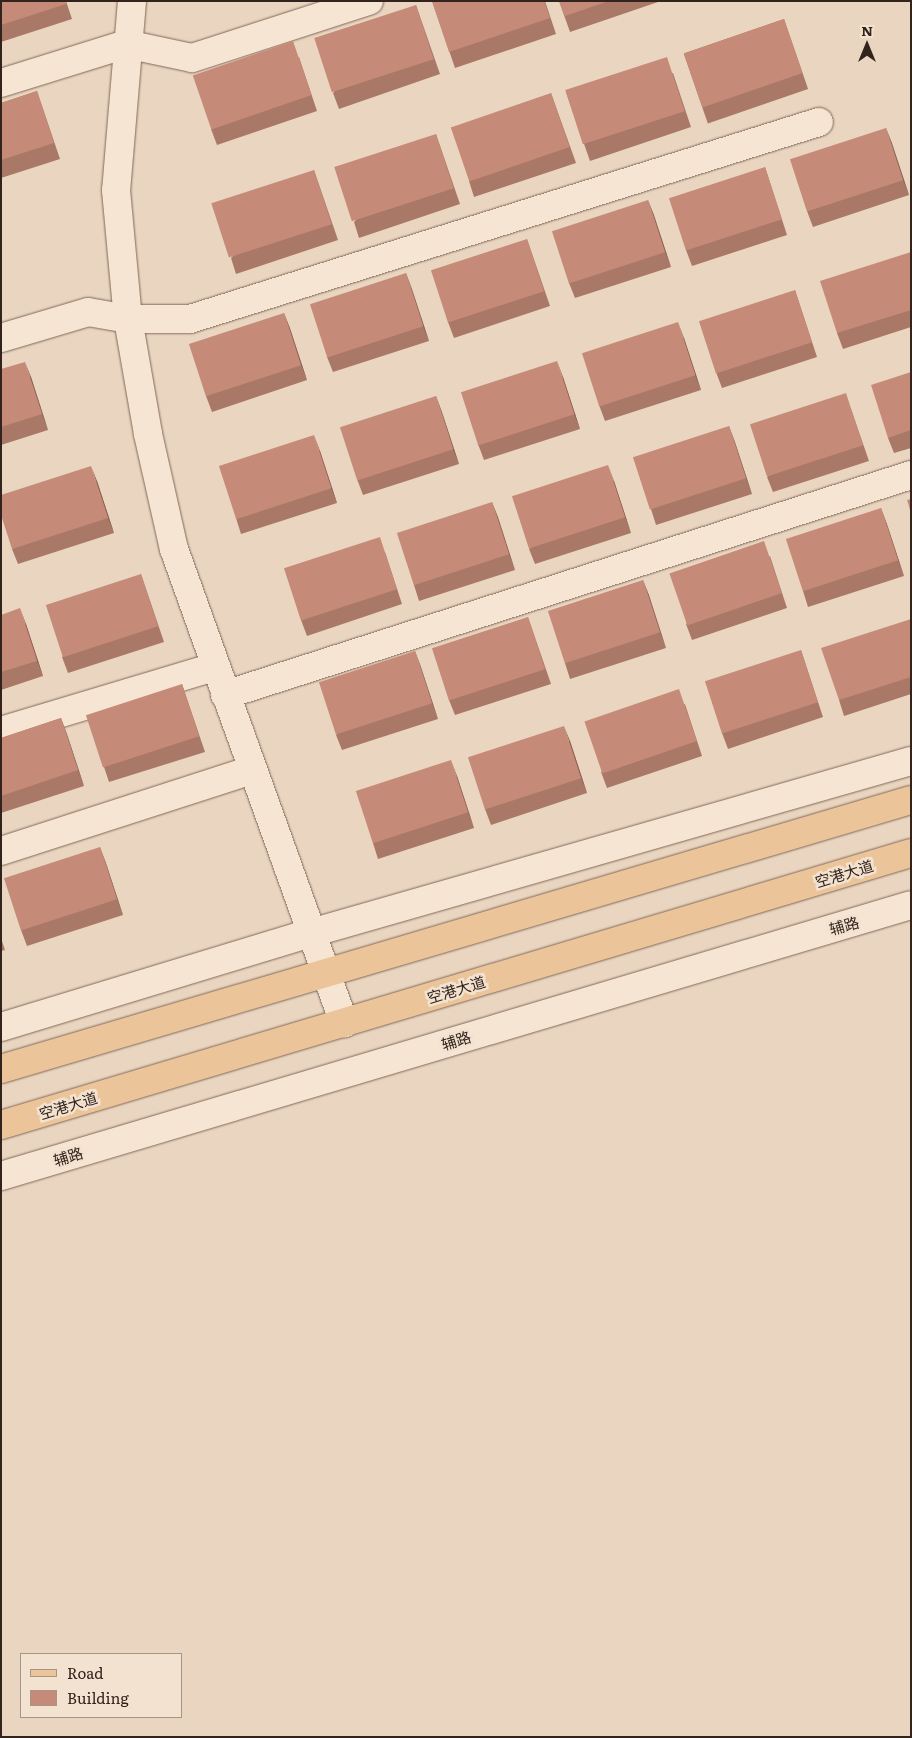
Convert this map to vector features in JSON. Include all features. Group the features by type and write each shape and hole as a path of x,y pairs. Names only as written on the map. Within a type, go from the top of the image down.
{"main road":[{"path":"1,1069 324,971 907,800"},
{"name":"空港大道","path":"1,1125 909,854"}],"street":[{"path":"132,1 126,44 116,190 128,319 148,434 174,548 225,696 344,1023"},
{"path":"1,83 126,44 192,58 370,1"},
{"path":"1,338 88,312 128,319 190,319 819,122"},
{"path":"225,696 911,475"},
{"path":"1,731 215,667"},
{"path":"1,1027 310,933 911,761"},
{"path":"1,851 252,770"},
{"name":"辅路","path":"1,1176 911,905"}],"building":[{"path":"1,1 66,1 66,4 1,25"},
{"path":"432,1 544,1 550,18 449,52"},
{"path":"559,1 609,1 565,16"},
{"path":"416,5 434,59 332,92 314,38"},
{"path":"784,19 803,73 702,107 684,54"},
{"path":"293,41 312,95 211,129 193,76"},
{"path":"667,57 685,111 583,144 565,90"},
{"path":"37,91 54,143 1,160 1,103"},
{"path":"551,93 570,147 469,181 451,128"},
{"path":"886,128 903,180 807,212 790,159"},
{"path":"436,134 454,188 352,221 334,167"},
{"path":"765,167 782,219 686,251 669,198"},
{"path":"314,170 332,224 229,258 211,203"},
{"path":"648,200 665,252 569,284 552,231"},
{"path":"527,239 544,291 448,323 431,270"},
{"path":"911,252 911,310 837,333 820,281"},
{"path":"406,273 423,326 327,357 310,304"},
{"path":"795,290 812,342 716,374 699,321"},
{"path":"284,313 301,365 206,396 189,344"},
{"path":"678,322 695,375 599,406 582,353"},
{"path":"557,361 574,414 478,445 461,392"},
{"path":"25,362 42,414 1,427 1,369"},
{"path":"911,372 911,430 888,438 871,385"},
{"path":"846,393 863,445 767,477 750,424"},
{"path":"436,396 453,449 357,480 340,427"},
{"path":"729,426 746,478 650,510 633,457"},
{"path":"314,435 331,488 236,519 219,466"},
{"path":"608,465 625,517 529,549 512,496"},
{"path":"91,466 108,518 12,549 1,515 1,495"},
{"path":"911,499 911,513 907,500"},
{"path":"492,502 509,554 414,585 397,533"},
{"path":"881,508 898,560 803,591 786,539"},
{"path":"380,537 397,589 301,621 284,568"},
{"path":"764,541 782,593 687,626 669,574"},
{"path":"141,574 158,626 63,657 46,605"},
{"path":"643,580 660,632 565,663 548,611"},
{"path":"20,608 37,661 1,672 1,615"},
{"path":"528,617 545,669 449,701 432,648"},
{"path":"911,619 911,677 839,700 821,648"},
{"path":"801,650 818,702 722,734 705,681"},
{"path":"415,651 432,703 336,735 319,682"},
{"path":"182,684 199,736 103,768 86,715"},
{"path":"679,689 697,741 602,774 584,722"},
{"path":"61,718 78,770 1,796 1,738"},
{"path":"564,726 581,778 485,810 468,757"},
{"path":"451,760 468,812 373,843 356,791"},
{"path":"100,847 117,899 21,931 4,878"}]}
